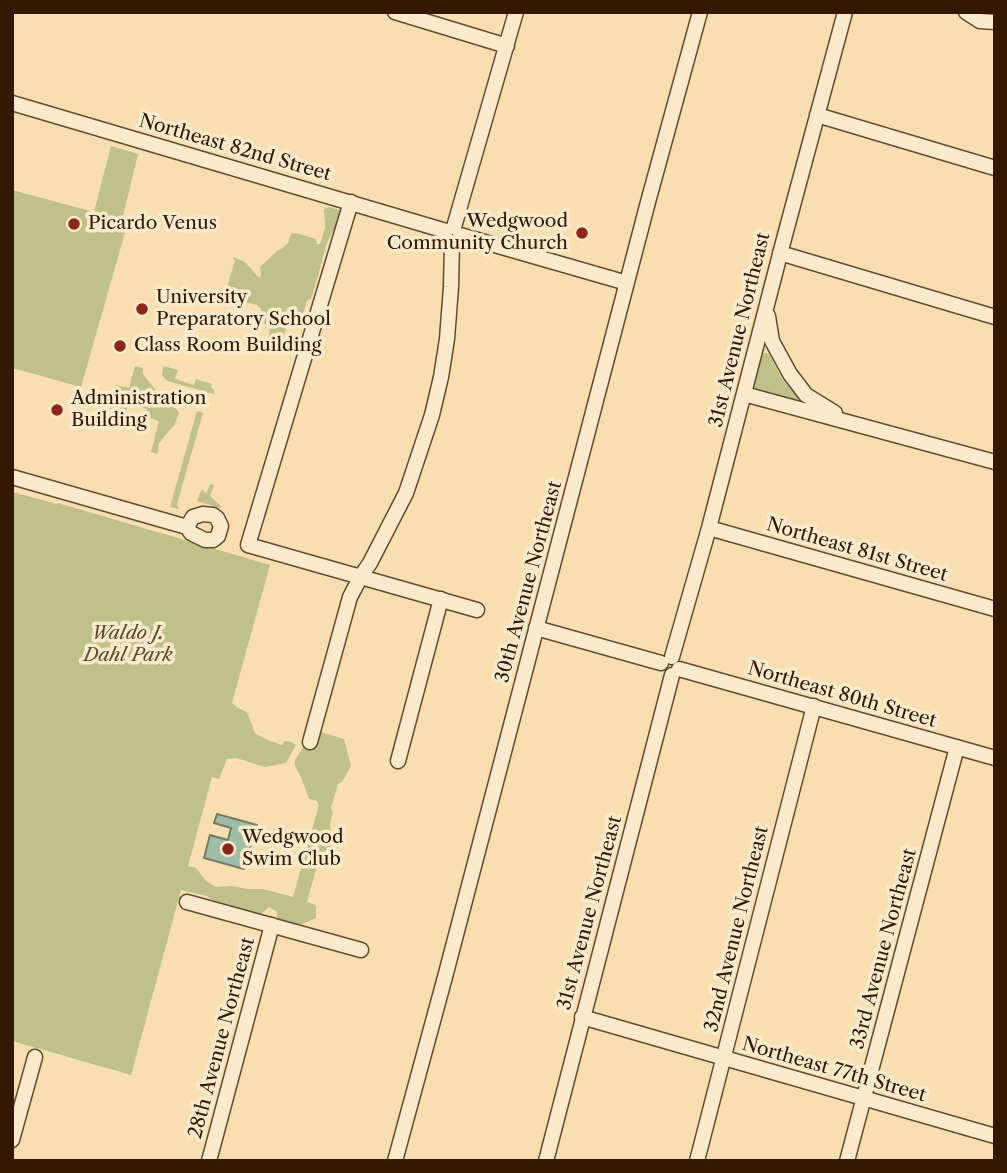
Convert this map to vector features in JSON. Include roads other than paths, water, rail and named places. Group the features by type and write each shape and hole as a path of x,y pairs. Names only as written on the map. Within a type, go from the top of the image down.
{"street":[{"path":"395,12 507,46"},
{"path":"310,742 350,597 406,493 432,415 447,340 453,234 516,12"},
{"name":"30th Avenue Northeast","path":"396,1161 700,12"},
{"name":"31st Avenue Northeast","path":"546,1161 671,666 845,12"},
{"path":"966,12 980,21 995,22"},
{"name":"Northeast 82nd Street","path":"12,103 627,283"},
{"path":"817,115 995,168"},
{"path":"351,202 247,545 477,610"},
{"path":"780,253 995,317"},
{"path":"767,304 769,332 790,374 812,400 858,425"},
{"path":"744,394 995,462"},
{"path":"12,477 187,527"},
{"name":"Northeast 81st Street","path":"709,528 995,610"},
{"path":"398,761 441,600"},
{"name":"Northeast 80th Street","path":"537,628 995,758"},
{"name":"32nd Avenue Northeast","path":"697,1161 814,706"},
{"name":"33rd Avenue Northeast","path":"847,1161 957,747"},
{"path":"187,902 361,950"},
{"name":"28th Avenue Northeast","path":"209,1161 272,925"},
{"name":"Northeast 77th Street","path":"582,1017 995,1136"},
{"path":"12,1140 35,1058"}],"place":[{"name":"Picardo Venus","path":"74,224"},
{"name":"Wedgwood Community Church","path":"582,233"},
{"name":"University Preparatory School","path":"142,309"},
{"name":"Class Room Building","path":"120,346"},
{"name":"Administration Building","path":"57,410"},
{"name":"Wedgwood Swim Club","path":"228,849"}],"park label":[{"name":"Waldo J. Dahl Park","path":"128,645"}]}
